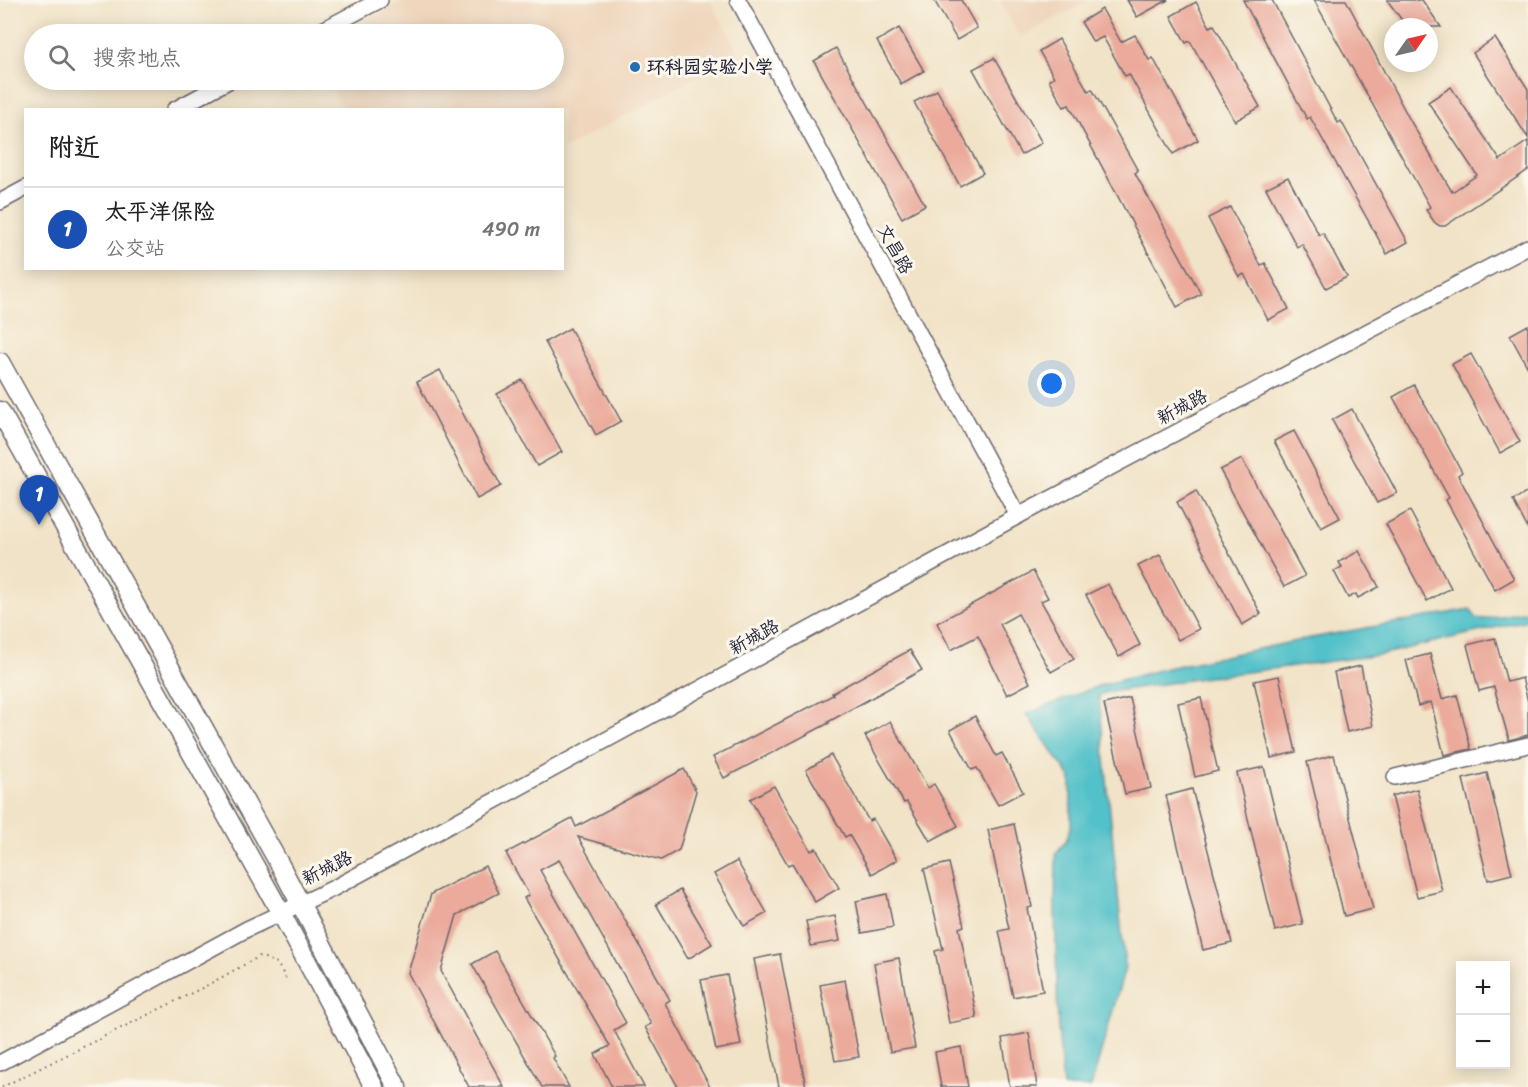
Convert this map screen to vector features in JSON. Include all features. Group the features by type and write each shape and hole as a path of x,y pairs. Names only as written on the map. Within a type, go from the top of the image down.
{"main road":[{"path":"0,362 300,904 397,1087"},
{"path":"2,418 282,912 374,1087"}],"street":[{"path":"334,24 380,0"},
{"name":"文昌路","path":"738,0 1018,516"},
{"path":"178,108 211,90"},
{"path":"0,202 24,189"},
{"name":"新城路","path":"0,1063 247,929 344,882 1018,516 1528,247"},
{"path":"1395,777 1528,745"}],"path":[{"path":"2,1087 204,987 260,956 277,963 288,982"}],"shaded area":[{"name":"环科园实验小学","path":"405,0 710,0 739,54 564,148 564,108 342,108 333,90 564,90 564,24 361,24"},
{"path":"1000,0 1090,0 1020,37"}],"water":[{"path":"1470,609 1476,618 1485,619 1528,611 1528,620 1379,655 1208,677 1103,693 1099,696 1125,968 1091,1087 1063,1087 1058,1026 1056,853 1066,841 1071,826 1071,778 1026,714 1098,686 1167,668 1311,638"}],"building":[{"path":"934,0 961,0 977,28 957,40"},
{"path":"1127,0 1168,0 1137,17"},
{"path":"1243,0 1272,0 1338,123 1341,121 1408,242 1387,254 1310,117 1307,119"},
{"path":"1314,0 1346,0 1411,122 1452,192 1477,175 1428,102 1451,87 1500,160 1528,141 1528,170 1445,226 1435,223 1426,210 1430,207"},
{"path":"1387,0 1422,0 1435,18 1400,18"},
{"path":"1196,2 1210,27 1214,25 1260,107 1235,121 1190,41 1186,43 1171,16"},
{"path":"1102,9 1121,42 1135,35 1149,60 1153,58 1198,140 1173,154 1129,74 1125,76 1103,37 1093,42 1081,22"},
{"path":"899,28 924,71 901,84 877,41"},
{"path":"1495,38 1528,89 1528,138 1473,53"},
{"path":"1059,39 1088,91 1092,89 1138,171 1135,173 1201,294 1177,307 1069,105 1064,107 1049,80 1054,77 1039,51"},
{"path":"836,48 925,205 902,218 814,61"},
{"path":"994,58 1042,143 1021,155 973,69"},
{"path":"937,90 983,173 960,186 914,102"},
{"path":"1288,177 1319,235 1323,233 1347,277 1326,288 1302,244 1297,247 1266,188"},
{"path":"1230,207 1261,266 1265,263 1289,309 1268,320 1244,274 1239,277 1208,218"},
{"path":"1528,325 1528,368 1510,335"},
{"path":"570,328 621,421 596,435 545,342"},
{"path":"1471,354 1520,442 1500,453 1452,364"},
{"path":"440,370 501,486 477,499 417,382"},
{"path":"522,380 562,452 537,466 497,394"},
{"path":"1414,385 1462,472 1458,475 1514,579 1495,590 1446,500 1449,498 1393,397"},
{"path":"1352,409 1397,493 1377,503 1332,420"},
{"path":"1294,431 1340,518 1321,528 1274,441"},
{"path":"1242,459 1305,576 1284,587 1220,470"},
{"path":"1196,491 1261,614 1242,625 1177,502"},
{"path":"1528,492 1528,529 1513,500"},
{"path":"1410,511 1451,588 1427,601 1386,524"},
{"path":"1359,551 1379,587 1358,598 1356,594 1348,598 1334,571 1342,567 1339,562"},
{"path":"1160,555 1199,629 1178,640 1138,566"},
{"path":"1033,571 1048,598 1041,601 1074,659 1051,672 1018,614 1000,624 1030,683 1007,695 978,636 951,650 937,623"},
{"path":"1108,584 1140,645 1119,657 1086,595"},
{"path":"1495,638 1507,682 1522,678 1528,702 1528,735 1509,740 1494,687 1479,691 1467,645"},
{"path":"910,650 922,670 829,723 724,778 713,757 833,695 832,693"},
{"path":"1430,654 1442,699 1457,695 1471,749 1444,755 1431,702 1418,706 1406,660"},
{"path":"1361,666 1373,726 1347,732 1334,672"},
{"path":"1279,676 1296,752 1271,758 1254,681"},
{"path":"1130,698 1151,788 1125,794 1104,704"},
{"path":"1201,698 1218,771 1195,777 1178,703"},
{"path":"975,716 996,756 1002,753 1023,792 998,805 977,768 972,770 950,730"},
{"path":"890,721 928,788 934,784 958,826 930,841 907,802 904,803 865,736"},
{"path":"831,755 869,821 873,819 897,860 872,874 849,835 845,837 806,770"},
{"path":"1334,755 1373,909 1344,916 1307,762"},
{"path":"1264,767 1303,924 1275,931 1237,773"},
{"path":"684,769 696,791 679,850 661,860 578,837 670,1000 665,1003 710,1087 678,1087 645,1027 651,1024 559,860 540,870 626,1023 614,1030 644,1087 612,1087 595,1054 610,1046 524,898 529,895 506,853 572,818 576,827"},
{"path":"1487,773 1512,874 1488,880 1463,779"},
{"path":"774,786 811,851 816,848 839,888 815,902 792,863 788,865 750,799"},
{"path":"1192,789 1232,943 1203,950 1166,796"},
{"path":"1417,789 1442,891 1417,897 1392,796"},
{"path":"1014,824 1032,907 1027,908 1043,991 1013,997 999,931 1009,929 988,830"},
{"path":"737,861 767,913 744,926 714,874"},
{"path":"949,863 964,926 959,928 977,1018 949,1023 935,951 943,949 924,869"},
{"path":"485,866 499,893 457,915 441,971 504,1087 469,1087 408,973 431,894"},
{"path":"680,890 712,944 688,959 656,904"},
{"path":"887,894 893,927 862,933 856,901"},
{"path":"835,916 840,941 811,946 806,921"},
{"path":"495,951 555,1056 553,1058 569,1087 542,1087 472,964"},
{"path":"780,954 806,1087 779,1087 754,959"},
{"path":"899,958 915,1048 890,1052 874,963"},
{"path":"727,975 741,1045 716,1050 701,980"},
{"path":"845,980 859,1057 835,1061 820,985"},
{"path":"1029,1033 1037,1087 1010,1087 1002,1038"},
{"path":"961,1047 968,1087 941,1087 935,1052"}],"place":[{"name":"环科园实验小学","path":"635,67"},
{"name":"太平洋保险","path":"39,525"}]}
